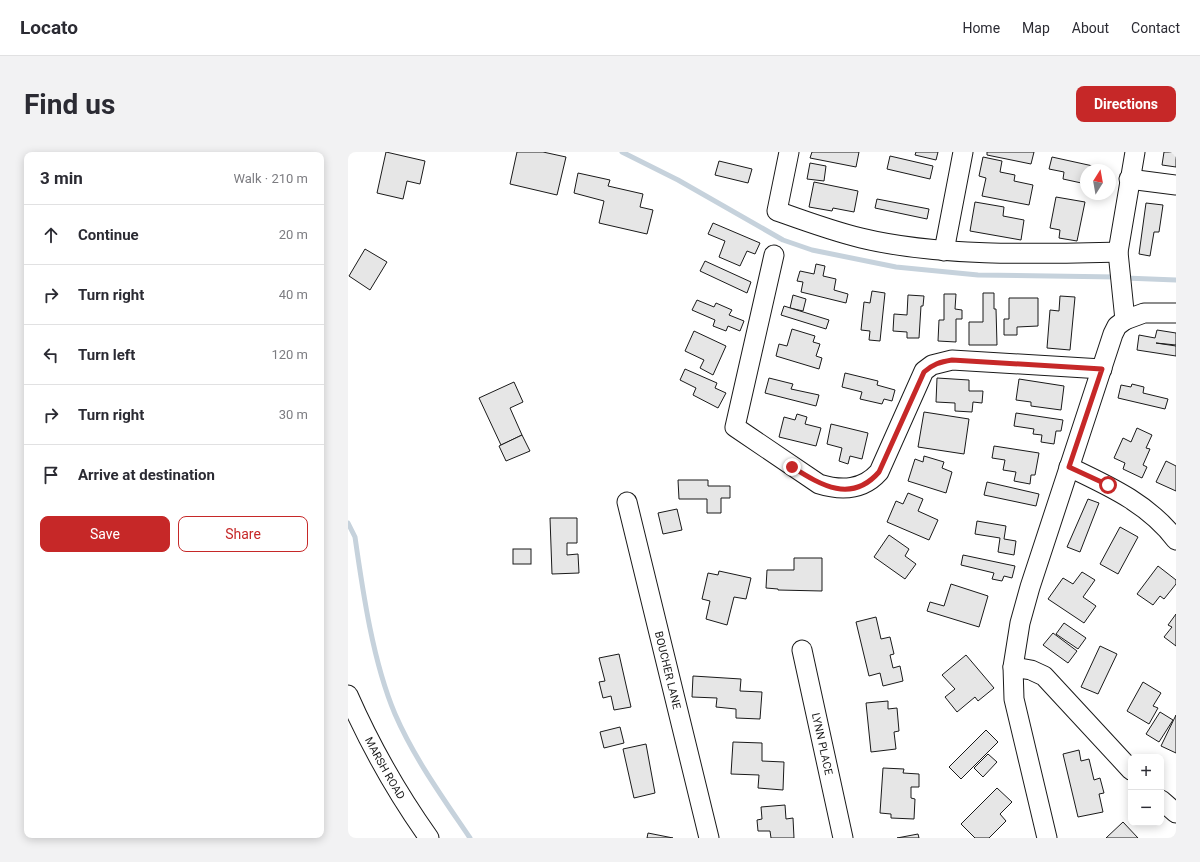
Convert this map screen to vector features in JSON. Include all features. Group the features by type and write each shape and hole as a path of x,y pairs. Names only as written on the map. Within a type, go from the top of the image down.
{"street":[{"path":"789,152 777,211 861,238 944,251 1118,252"},
{"path":"944,251 963,152"},
{"path":"1125,320 1118,252 1135,152"},
{"path":"1130,178 1176,185"},
{"path":"774,255 735,427 820,484 836,489 850,489 872,480 879,472 919,381 924,372 932,365 952,360 1102,369"},
{"path":"1047,838 1014,699 1013,667 1020,623 1030,586 1113,334 1118,326 1125,320 1144,313 1176,313"},
{"path":"1069,467 1108,485 1138,503 1166,527 1176,540"},
{"name":"BOUCHER LANE","path":"627,502 710,838"},
{"name":"LYNN PLACE","path":"802,650 843,838"},
{"path":"1013,667 1031,670 1044,676 1128,767"},
{"name":"MARSH ROAD","path":"348,694 364,733 406,805 429,838"},
{"path":"1164,803 1176,813"}],"building":[{"path":"386,152 425,161 420,184 407,181 403,199 377,193"},
{"path":"517,152 543,152 566,157 557,195 510,184"},
{"path":"812,152 859,152 856,167 810,158"},
{"path":"916,152 938,152 936,160 915,155"},
{"path":"987,152 1034,152 1031,164 987,155"},
{"path":"1164,152 1176,152 1176,167 1162,165"},
{"path":"890,156 933,166 930,179 887,169"},
{"path":"983,157 1002,161 1000,172 1015,175 1014,181 1033,185 1029,205 982,196 986,178 979,176"},
{"path":"1052,157 1084,164 1080,164 1080,183 1063,179 1064,172 1049,169"},
{"path":"719,161 752,169 748,183 715,175"},
{"path":"810,163 826,166 824,181 807,179"},
{"path":"578,173 610,180 608,186 643,194 640,207 653,210 647,234 599,223 604,201 574,193"},
{"path":"814,182 858,191 854,212 833,208 832,211 809,207"},
{"path":"1056,197 1085,202 1077,241 1059,238 1060,230 1050,228"},
{"path":"877,199 929,209 927,219 875,208"},
{"path":"975,202 1004,207 1003,216 1024,220 1021,240 970,231"},
{"path":"1146,203 1163,205 1159,232 1154,232 1150,256 1139,254"},
{"path":"713,223 760,243 755,254 747,251 740,266 719,257 725,241 708,234"},
{"path":"365,249 387,262 370,290 349,276"},
{"path":"705,261 751,282 747,293 700,271"},
{"path":"816,264 825,266 823,276 836,279 834,290 848,294 846,303 801,292 803,282 797,281 800,271 814,274"},
{"path":"872,291 885,293 880,341 869,340 870,331 861,330 864,302 870,303"},
{"path":"983,293 994,293 997,345 969,345 969,322 983,322"},
{"path":"944,294 956,294 955,309 962,310 962,319 956,319 956,342 938,341 939,320 944,320"},
{"path":"793,295 806,299 803,311 790,308"},
{"path":"908,295 924,296 923,306 921,306 919,338 907,338 907,332 893,331 894,314 907,315"},
{"path":"1060,296 1075,297 1070,350 1047,348 1050,310 1059,311"},
{"path":"1009,298 1038,298 1038,326 1017,327 1017,335 1004,335 1004,319 1009,319"},
{"path":"697,300 714,307 716,303 732,310 729,315 744,321 740,331 728,326 726,331 713,326 715,320 692,310"},
{"path":"784,306 829,320 826,329 781,315"},
{"path":"792,329 815,336 813,342 820,344 816,356 822,358 819,369 776,356 779,344 787,346"},
{"path":"1157,330 1176,333 1176,345 1156,343 1176,346 1176,356 1137,350 1139,335 1155,338"},
{"path":"694,331 726,346 713,375 700,368 704,360 685,351"},
{"path":"685,369 717,383 715,388 726,393 718,408 693,395 696,388 680,380"},
{"path":"845,373 878,381 877,385 895,390 892,401 884,399 882,404 860,399 862,392 842,387"},
{"path":"769,378 793,384 791,389 819,395 816,406 765,393"},
{"path":"937,378 969,380 969,391 983,391 982,403 973,402 972,412 955,411 955,403 936,402"},
{"path":"1019,379 1064,386 1061,410 1031,406 1031,402 1016,400"},
{"path":"514,382 523,402 510,408 522,435 501,445 479,398"},
{"path":"1132,384 1144,387 1143,393 1168,399 1165,409 1118,398 1121,385 1131,387"},
{"path":"924,412 969,419 964,454 918,447"},
{"path":"1016,413 1063,420 1061,431 1056,431 1054,444 1041,442 1042,435 1033,434 1034,429 1014,426"},
{"path":"797,414 807,417 805,424 821,428 816,446 779,437 784,417 795,420"},
{"path":"831,424 868,433 862,459 850,456 848,464 839,461 842,448 827,444"},
{"path":"1137,428 1152,435 1146,448 1150,449 1143,465 1147,467 1142,478 1123,469 1125,463 1114,458 1123,438 1131,442"},
{"path":"522,435 530,451 506,461 499,446"},
{"path":"994,446 1039,453 1035,475 1031,475 1030,484 1014,481 1016,472 1003,470 1005,460 992,458"},
{"path":"924,456 944,462 942,468 952,472 946,493 908,481 915,459 923,462"},
{"path":"1166,461 1176,466 1176,491 1156,482"},
{"path":"678,480 708,480 708,486 730,486 730,498 721,498 721,513 707,513 707,499 679,499"},
{"path":"987,482 1039,494 1036,506 984,495"},
{"path":"908,493 923,499 918,511 938,520 929,540 887,522 896,501 903,504"},
{"path":"1088,499 1099,503 1080,552 1067,547"},
{"path":"677,509 682,530 663,534 658,513"},
{"path":"550,518 577,518 577,543 567,543 567,555 578,554 579,573 552,574"},
{"path":"977,521 1006,526 1004,539 1016,541 1014,555 998,552 1000,538 975,534"},
{"path":"1120,527 1138,537 1118,574 1100,564"},
{"path":"889,535 909,549 905,556 916,564 905,579 874,557"},
{"path":"513,549 531,549 531,564 513,564"},
{"path":"963,555 1015,566 1012,578 1004,576 1002,581 992,579 994,573 961,565"},
{"path":"794,558 822,558 822,591 778,590 766,588 767,570 794,570"},
{"path":"1158,566 1176,580 1176,584 1164,599 1160,596 1153,605 1137,594"},
{"path":"719,571 751,578 746,599 734,597 727,625 706,619 710,601 702,599 708,573 718,575"},
{"path":"1082,572 1095,580 1083,597 1096,606 1084,623 1048,599 1063,578 1073,584"},
{"path":"951,584 988,596 979,627 927,611 930,602 944,606"},
{"path":"1176,614 1176,646 1164,637 1172,627 1168,625"},
{"path":"876,617 881,639 890,637 894,654 890,655 893,668 900,666 903,681 883,686 880,673 869,676 856,622"},
{"path":"1064,623 1086,638 1078,649 1056,634"},
{"path":"1053,633 1077,651 1068,663 1043,645"},
{"path":"1100,646 1117,654 1098,694 1081,687"},
{"path":"619,654 631,707 614,710 611,696 603,698 599,682 605,681 599,658"},
{"path":"966,655 994,688 978,701 975,697 957,712 945,697 955,689 942,675"},
{"path":"693,676 741,679 740,691 762,692 760,719 736,718 736,709 716,707 717,698 692,697"},
{"path":"1143,682 1161,693 1153,706 1158,708 1149,724 1127,711"},
{"path":"888,701 888,709 897,708 899,731 894,732 896,749 871,752 866,703"},
{"path":"1160,712 1173,720 1159,742 1146,734"},
{"path":"1176,715 1176,753 1161,746"},
{"path":"620,727 624,743 604,748 600,732"},
{"path":"986,730 998,742 961,779 949,767"},
{"path":"733,742 762,743 762,761 784,762 783,790 758,788 759,775 731,774"},
{"path":"646,744 655,793 634,798 623,749"},
{"path":"1079,750 1081,761 1089,759 1094,780 1100,778 1104,793 1099,794 1103,812 1078,817 1063,754"},
{"path":"988,754 997,762 983,777 974,768"},
{"path":"883,768 904,769 903,773 919,774 919,787 911,787 911,798 915,799 914,819 891,818 891,814 880,813"},
{"path":"997,788 1012,802 1000,814 1006,821 989,838 975,838 961,824"},
{"path":"785,805 786,819 793,818 794,838 771,838 770,831 758,831 757,820 762,819 761,807"},
{"path":"1123,822 1138,838 1106,838"},
{"path":"648,833 673,838 647,838"},
{"path":"918,834 919,838 897,838"}],"waterway":[{"path":"622,152 678,180 783,240 812,250 896,267 978,275 1117,277"},
{"path":"1125,278 1176,280"},
{"path":"348,523 355,537 365,604 375,650 387,694 395,714 420,762 470,838"}],"route":[{"path":"792,467 820,484 836,489 850,489 872,480 879,472 924,372 932,365 952,360 1102,369 1069,467 1108,485"}]}
